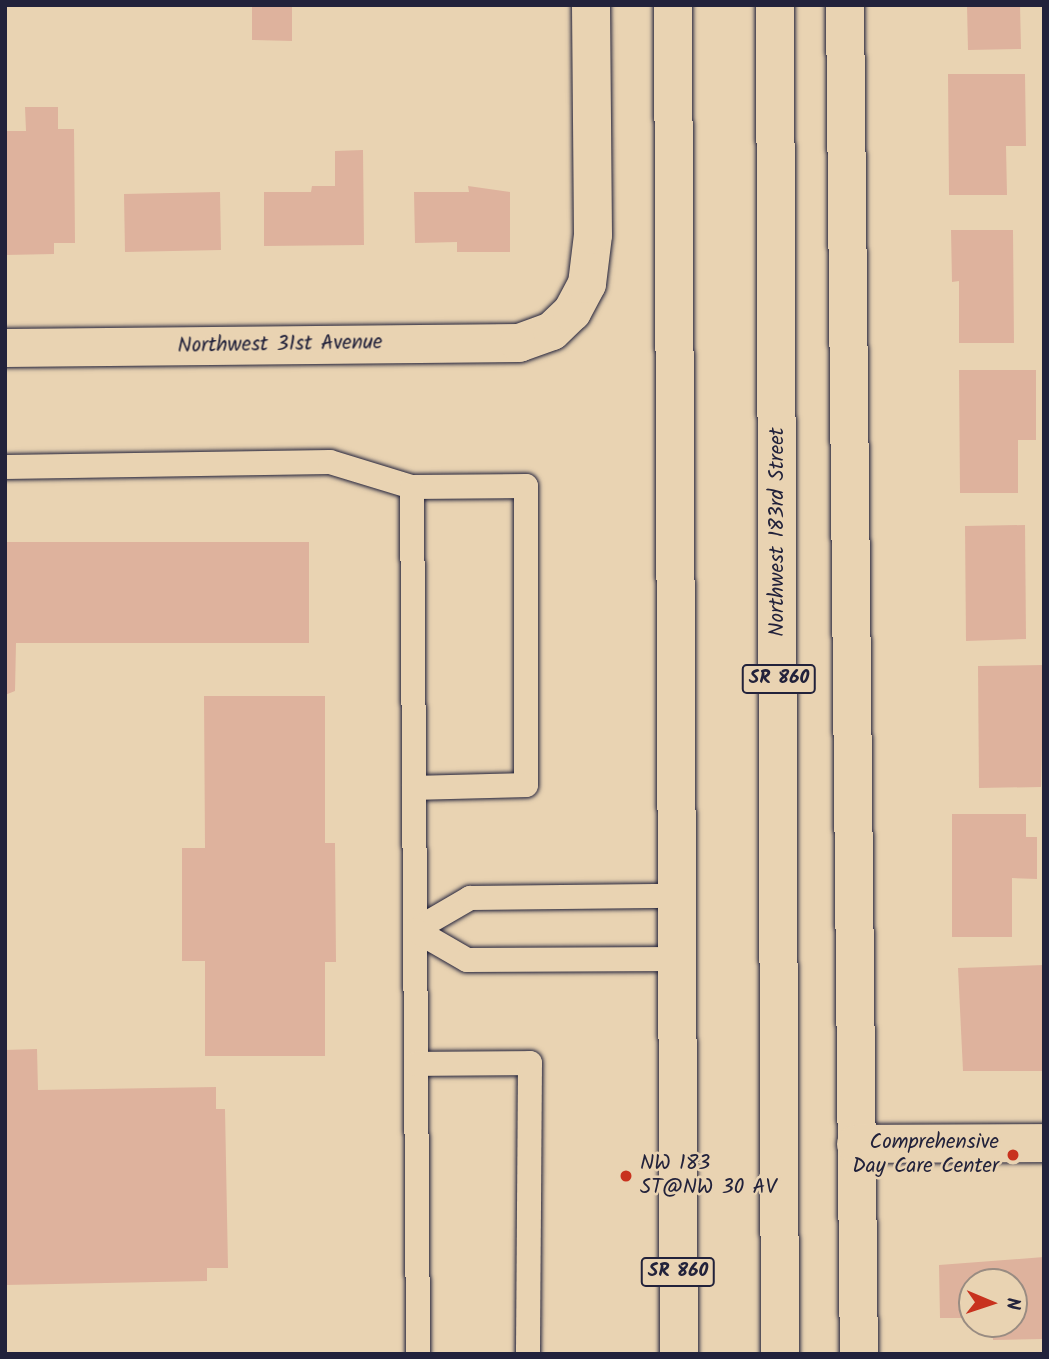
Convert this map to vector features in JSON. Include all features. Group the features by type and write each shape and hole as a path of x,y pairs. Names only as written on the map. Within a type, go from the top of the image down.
{"main road":[{"name":"Northwest 31st Avenue","path":"5,348 519,343 552,331 572,312 587,284 593,235 591,5"},
{"name":"SR 860","path":"673,5 679,1354"},
{"name":"Northwest 183rd Street","path":"775,5 780,1354"},
{"path":"845,5 859,1354"},
{"path":"856,1144 1044,1143"}],"lane":[{"path":"5,467 331,462 412,487 527,486 526,785 414,788"},
{"path":"412,487 418,1354"},
{"path":"415,930 470,898 677,896"},
{"path":"415,930 467,960 677,958"},
{"path":"416,1064 530,1063 528,1354"}],"building":[{"path":"252,5 292,5 292,41 252,40"},
{"path":"967,5 1020,5 1021,49 968,50"},
{"path":"948,74 1025,74 1026,146 1006,146 1007,195 949,195"},
{"path":"25,107 58,107 58,129 74,129 75,243 54,243 54,254 5,255 7,131 26,131"},
{"path":"363,150 364,245 264,246 264,192 311,192 312,186 335,186 335,151"},
{"path":"468,186 510,192 510,252 457,252 457,242 415,243 414,192 469,192"},
{"path":"220,192 221,250 125,252 124,194"},
{"path":"951,230 1013,230 1014,343 959,343 959,281 952,282"},
{"path":"959,370 1036,370 1036,440 1018,440 1018,493 960,493"},
{"path":"1025,525 1026,639 966,641 965,526"},
{"path":"5,542 309,542 309,643 16,643 15,691 5,695"},
{"path":"1044,665 1041,787 979,788 978,666"},
{"path":"204,696 325,696 325,843 335,843 336,962 325,962 325,1056 205,1056 205,961 182,961 182,848 205,848"},
{"path":"952,814 1026,814 1026,837 1037,837 1037,879 1012,878 1012,937 952,937"},
{"path":"1044,965 1044,1071 963,1071 958,968"},
{"path":"37,1049 38,1090 216,1087 216,1109 225,1109 228,1268 207,1268 207,1281 5,1285 5,1050"},
{"path":"1044,1257 1044,1339 993,1340 1028,1338 1028,1268 958,1268 958,1318 940,1318 939,1265"}],"place":[{"name":"Comprehensive Day Care Center","path":"1013,1155"},
{"name":"NW 183 ST@NW 30 AV","path":"626,1176"}]}
